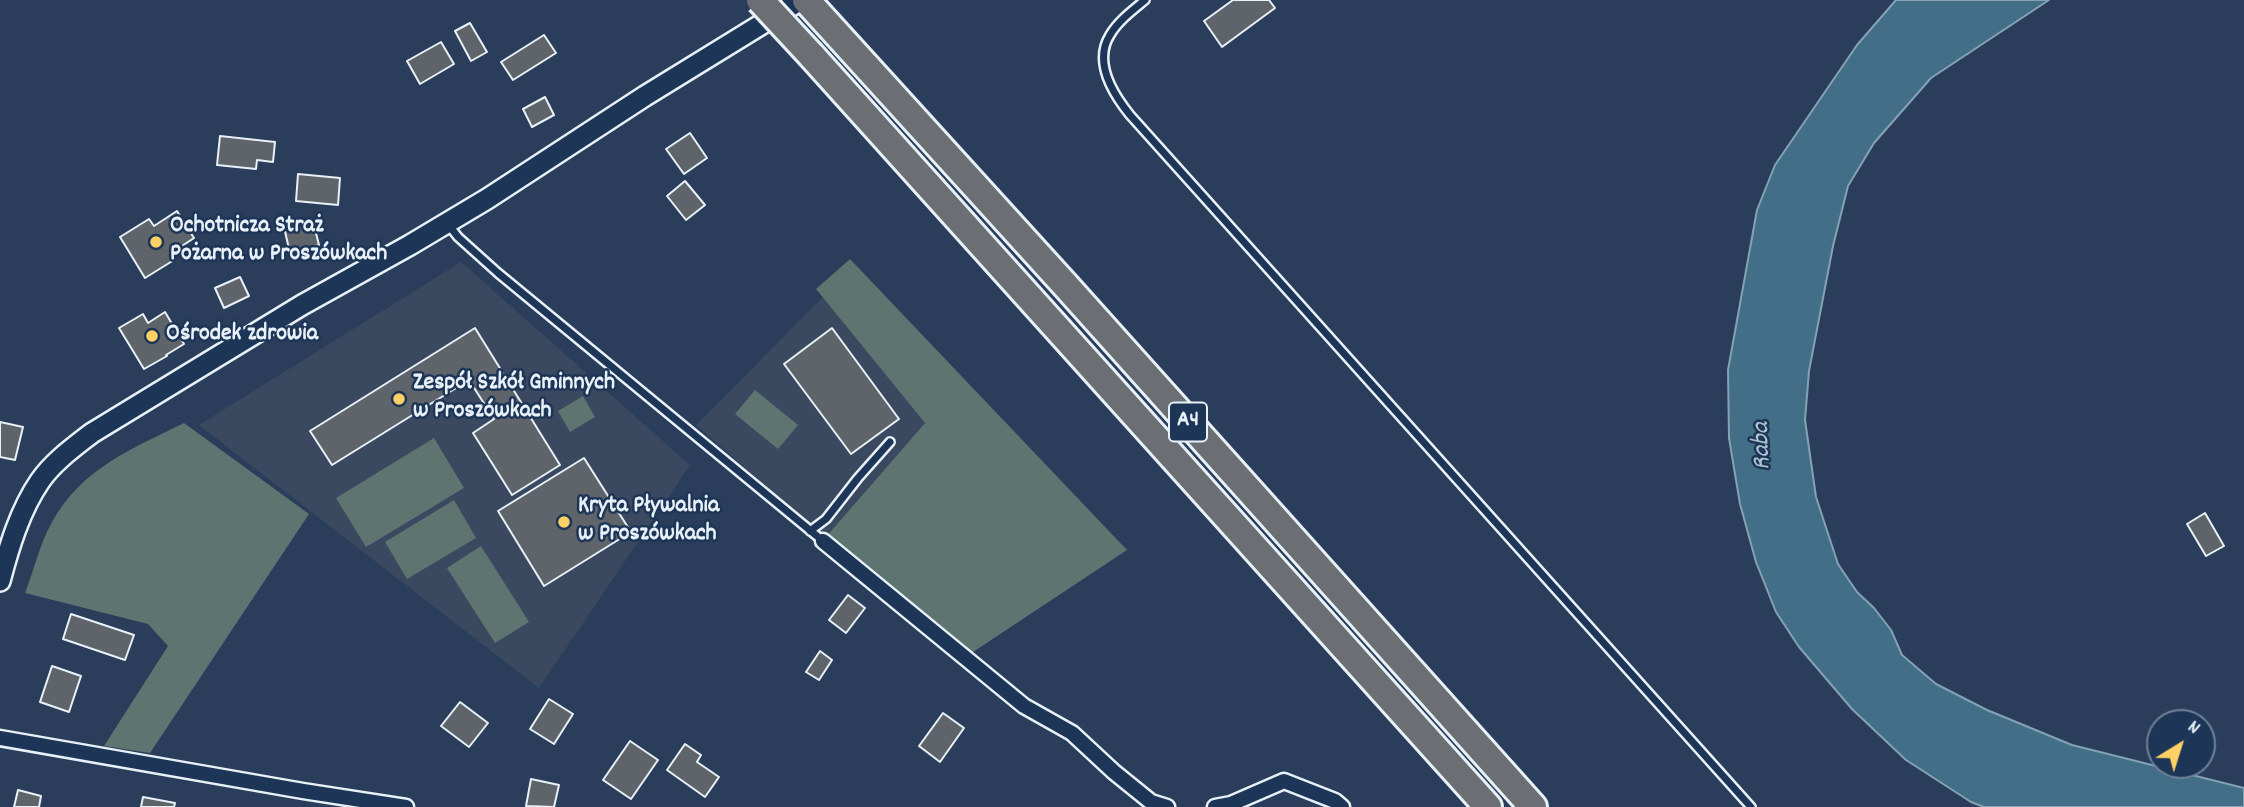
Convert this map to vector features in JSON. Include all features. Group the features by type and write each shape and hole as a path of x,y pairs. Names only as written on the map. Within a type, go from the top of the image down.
{"highway":[{"name":"A4","path":"760,0 1488,807"},
{"name":"A4","path":"803,0 841,38 1533,807"}],"main road":[{"path":"0,581 8,551 41,479 70,450 92,433 212,359 487,199 645,96 803,0"}],"street":[{"path":"823,541 1024,706 1072,733 1151,802 1167,807"},
{"path":"0,738 406,807"},
{"path":"1215,807 1231,804 1284,781 1335,801 1342,807"}],"lane":[{"path":"1145,0 1121,20 1108,36 1104,53 1105,71 1115,96 1751,807"},
{"path":"447,222 458,237 498,273 823,541"},
{"path":"810,531 826,519 890,442"}],"shaded area":[{"path":"461,262 690,465 539,688 199,425"},
{"path":"823,297 925,423 825,538 696,425"}],"green space":[{"path":"850,259 1127,550 970,654 825,538 925,423 816,289"},
{"path":"755,390 798,425 778,449 735,414"},
{"path":"583,396 595,417 570,432 558,411"},
{"path":"184,423 309,514 150,753 104,746 168,646 148,624 25,593 52,522 78,487 110,462"},
{"path":"434,438 464,488 366,547 336,498"},
{"path":"454,500 476,538 407,579 385,542"},
{"path":"481,546 529,622 495,643 447,568"}],"water":[{"name":"Raba","path":"1896,0 2049,0 1931,78 1874,143 1848,186 1833,246 1809,371 1805,420 1816,497 1838,564 1857,592 1891,630 1902,655 1936,684 1987,710 2072,745 2146,764 2146,779 2208,779 2244,788 2244,807 1984,807 1971,802 1906,760 1852,709 1799,647 1776,612 1756,562 1740,504 1729,438 1728,370 1757,210 1775,165 1857,45"}],"building":[{"path":"1233,0 1269,0 1275,8 1222,47 1204,21"},
{"path":"470,23 487,52 471,61 455,31"},
{"path":"544,35 556,53 513,80 501,62"},
{"path":"441,42 454,64 420,84 407,61"},
{"path":"545,97 554,115 532,127 523,109"},
{"path":"690,133 707,158 684,174 666,149"},
{"path":"220,136 275,142 273,162 257,160 256,169 217,165"},
{"path":"298,174 340,178 338,205 296,201"},
{"path":"685,181 705,205 686,220 667,196"},
{"name":"Ochotnicza Straż Pożarna w Proszówkach","path":"177,211 194,238 182,246 184,248 181,246 170,253 174,260 145,278 120,237 149,219 154,226"},
{"path":"299,221 300,224 313,221 319,245 290,253 283,223"},
{"path":"240,277 249,296 224,308 215,288"},
{"name":"Ośrodek zdrowia","path":"165,312 184,344 144,369 119,328 143,314 148,323"},
{"name":"Zespół Szkół Gminnych w Proszówkach","path":"475,328 560,465 512,495 473,433 494,419 469,380 332,465 310,431"},
{"path":"832,328 899,419 851,454 784,364"},
{"path":"0,422 23,427 15,460 0,457"},
{"name":"Kryta Pływalnia w Proszówkach","path":"584,458 631,532 544,586 498,511"},
{"path":"2205,513 2224,546 2206,556 2187,524"},
{"path":"848,595 865,608 846,633 829,620"},
{"path":"71,614 134,635 125,660 63,639"},
{"path":"820,651 832,660 819,680 806,672"},
{"path":"52,666 81,676 69,712 40,702"},
{"path":"549,699 573,714 554,744 530,729"},
{"path":"460,702 488,723 469,747 441,726"},
{"path":"943,713 964,728 940,762 919,746"},
{"path":"630,741 658,760 631,799 603,780"},
{"path":"685,744 701,755 697,762 719,777 705,797 667,770"},
{"path":"531,779 559,785 554,807 526,806"},
{"path":"18,790 41,796 39,807 14,807"},
{"path":"143,797 175,803 174,807 141,807"}],"place":[{"name":"Ochotnicza Straż Pożarna w Proszówkach","path":"156,242"},
{"name":"Ośrodek zdrowia","path":"152,336"},
{"name":"Zespół Szkół Gminnych w Proszówkach","path":"399,399"},
{"name":"Kryta Pływalnia w Proszówkach","path":"564,522"}]}
